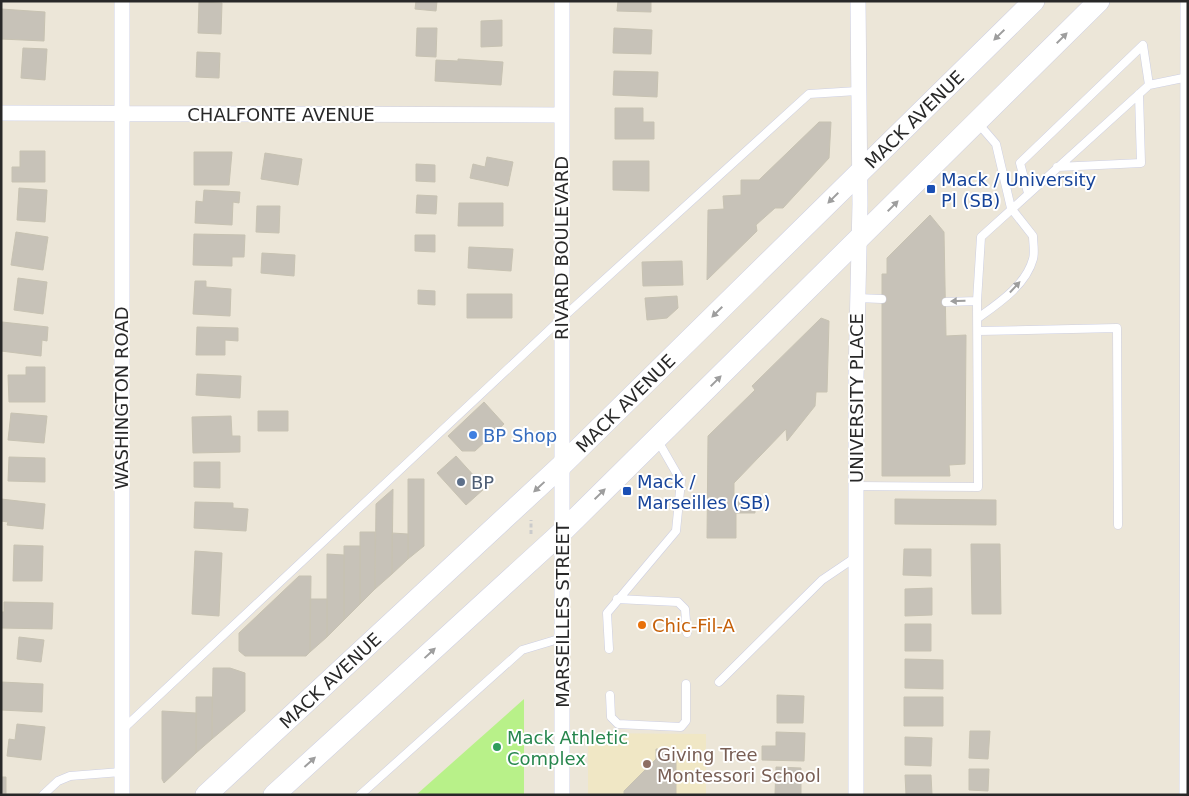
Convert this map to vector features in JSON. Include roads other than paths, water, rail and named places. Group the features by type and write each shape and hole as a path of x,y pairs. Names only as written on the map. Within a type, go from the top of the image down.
{"main road":[{"name":"MACK AVENUE","path":"206,795 562,465 1034,1"},
{"path":"274,795 562,532 1099,1"}],"street":[{"name":"WASHINGTON ROAD","path":"122,1 122,795"},
{"name":"RIVARD BOULEVARD","path":"562,1 560,320 562,496"},
{"name":"UNIVERSITY PLACE","path":"856,795 857,298 860,172 857,90 858,1"},
{"path":"1187,795 1188,1"},
{"name":"CHALFONTE AVENUE","path":"1,113 562,115"},
{"name":"MARSEILLES STREET","path":"562,496 562,795"}],"lane":[{"path":"1028,193 1020,162 1143,45 1149,85"},
{"path":"856,486 978,487 977,301 980,237 1149,85 1188,77"},
{"path":"121,731 560,320 809,94 857,90"},
{"path":"1057,167 1141,163 1138,94"},
{"path":"977,122 996,144 1011,208 1034,236 1033,258 1025,277 1006,297 978,318"},
{"path":"857,298 882,299"},
{"path":"946,302 977,301"},
{"path":"978,331 1117,328 1118,525"},
{"path":"609,649 607,613 676,531 680,481 658,439"},
{"path":"719,682 822,580 856,556"},
{"path":"617,599 678,602 685,609 687,633"},
{"path":"360,795 522,650 562,638"},
{"path":"610,695 611,716 618,724 681,727 686,721 686,684"},
{"path":"44,795 58,781 70,776 121,772"}],"place":[{"name":"Mack / University Pl (SB)","path":"931,189"},
{"name":"BP Shop","path":"473,435"},
{"name":"BP","path":"461,482"},
{"name":"Mack / Marseilles (SB)","path":"627,491"},
{"name":"Chic-Fil-A","path":"642,625"},
{"name":"Mack Athletic Complex","path":"497,747"},
{"name":"Giving Tree Montessori School","path":"647,764"}]}
